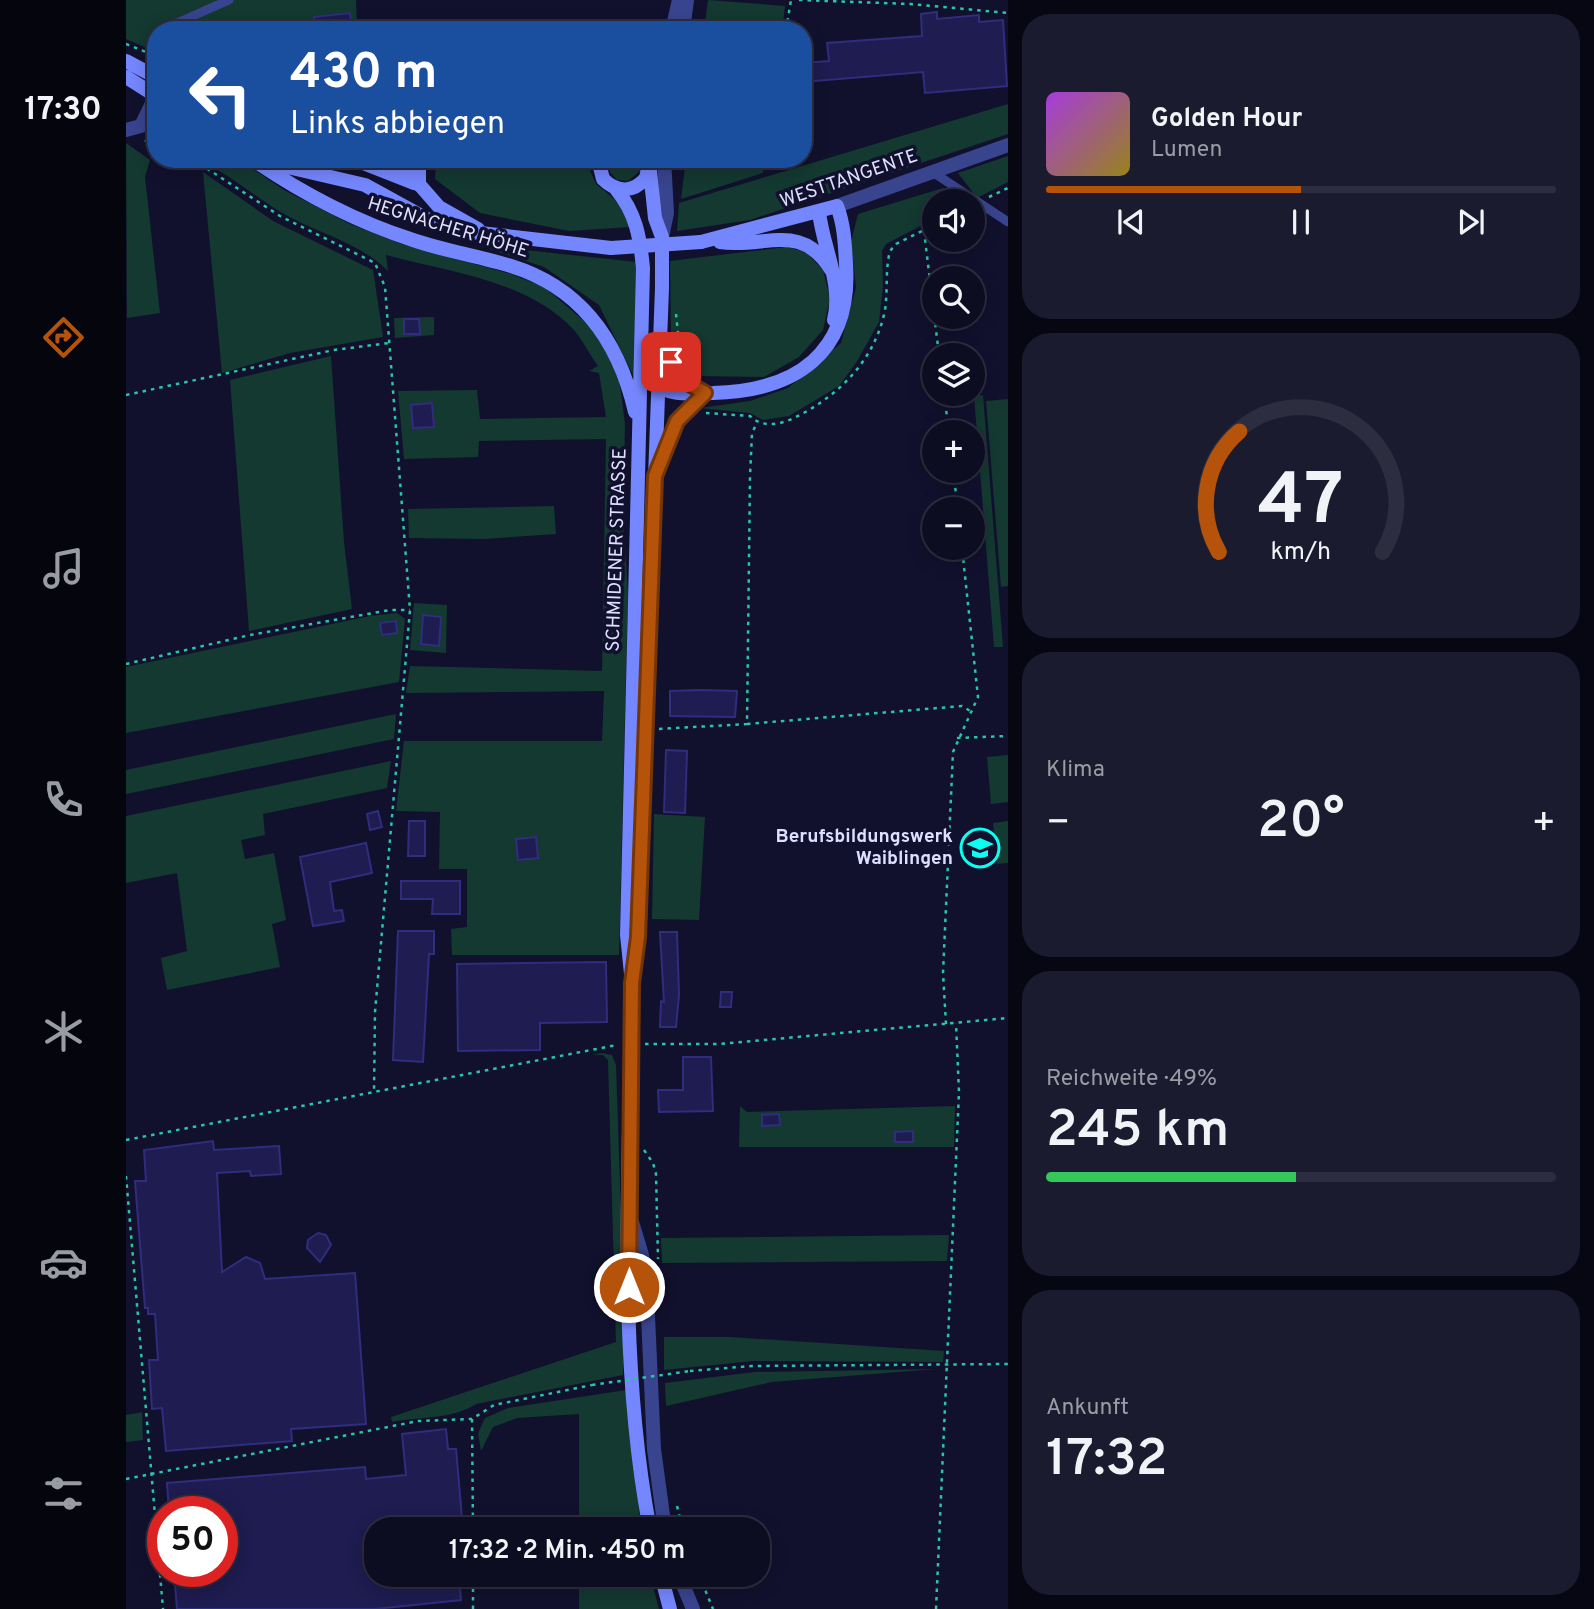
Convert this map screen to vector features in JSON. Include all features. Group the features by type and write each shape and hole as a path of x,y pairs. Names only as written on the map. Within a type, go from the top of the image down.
{"main road":[{"path":"126,61 147,72"},
{"path":"126,77 147,90"},
{"name":"HEGNACHER HÖHE","path":"266,168 293,187 358,221 416,242 512,266 540,276 566,293 588,312 616,353 627,378 639,433"},
{"name":"HEGNACHER HÖHE","path":"292,168 365,185 434,223 454,230 611,248 704,241"},
{"name":"HEGNACHER HÖHE","path":"376,168 419,185"},
{"name":"HEGNACHER HÖHE","path":"405,168 439,207 462,222 492,235"},
{"name":"HEGNACHER HÖHE","path":"419,168 419,185"},
{"name":"SCHMIDENER STRASSE","path":"598,168 603,179 616,189 631,207 640,237 643,268 639,433 638,730"},
{"path":"616,189 633,189 640,185 648,168"},
{"name":"SCHMIDENER STRASSE","path":"648,1517 637,1451 630,1362 629,1212 638,1044 626,935 661,342 662,237 655,218 650,168"},
{"path":"641,372 669,393 743,392 770,387 794,377 816,358 830,338 840,321 848,290 844,239 837,206"},
{"name":"WESTTANGENTE","path":"704,241 837,206"},
{"path":"819,212 837,296 830,338"},
{"path":"704,241 737,245 782,238 802,242 822,255 832,271"},
{"path":"661,342 676,371 705,393"},
{"name":"SCHMIDENER STRASSE","path":"655,476 677,421 705,393"},
{"path":"664,1587 670,1609"}],"street":[{"path":"673,21 679,0"},
{"path":"684,21 687,0"},
{"path":"126,130 141,126 147,114"},
{"name":"WESTTANGENTE","path":"837,206 1008,145"},
{"name":"SCHMIDENER STRASSE","path":"662,237 667,213 664,168"},
{"path":"629,1212 642,1255 647,1294 654,1449 663,1517"},
{"path":"684,1587 693,1609"}],"lane":[{"path":"182,21 229,0"},
{"path":"931,171 1008,222"}],"path":[{"path":"788,21 791,0"},
{"path":"799,0 911,4 1008,13"},
{"path":"126,44 147,52"},
{"path":"206,168 280,216 375,263 385,287 410,610 375,1012 374,1093"},
{"path":"927,252 938,343"},
{"path":"126,396 334,350 389,343"},
{"path":"747,724 750,477 752,433 757,423"},
{"path":"946,1024 943,973 953,752 957,738 978,697 963,560"},
{"path":"126,664 250,635 390,610 410,610"},
{"path":"638,730 962,706 972,712"},
{"path":"957,738 1008,736"},
{"path":"126,1140 485,1069 638,1044 719,1044 1008,1018"},
{"path":"936,1609 959,1092 956,1023"},
{"path":"126,1176 163,1609"},
{"path":"126,1479 418,1421 472,1419 494,1405 592,1385 690,1371 752,1366 1008,1364"},
{"path":"472,1419 473,1517"},
{"path":"473,1587 473,1609"},
{"path":"704,1587 713,1609"}],"green space":[{"path":"126,0 356,0 357,21 147,21 147,48 126,39"},
{"path":"708,0 785,6 783,21 705,21"},
{"path":"1008,104 1008,134 750,220 677,231 679,203 795,168 812,168 812,163"},
{"path":"126,143 147,158 145,177 160,313 127,318"},
{"path":"1008,156 1008,182 985,194 985,189 970,189 958,173"},
{"path":"213,168 251,168 284,190 350,224 401,244 511,274 544,287 589,325 610,357 620,385 625,424 623,517 628,595 619,955 452,955 451,929 467,927 467,869 439,869 440,812 396,811 404,741 602,741 604,691 406,693 410,666 602,671 606,439 479,441 478,457 404,459 398,391 477,390 480,419 606,417 599,373 589,371 598,366 574,330 555,313 534,300 486,280 386,255 388,271 363,252 293,219"},
{"path":"436,168 589,168 596,184 618,202 631,227 569,231 480,213 435,179"},
{"path":"610,168 640,168 628,181 617,180"},
{"path":"685,168 764,168 763,173 681,199"},
{"path":"203,172 273,221 373,270 383,337 290,353 222,373"},
{"path":"922,194 922,225 886,244 882,251 883,286 879,322 856,363 839,386 789,416 763,420 750,413 700,408 750,401 788,388 841,343 856,288 851,242 858,214"},
{"path":"477,245 637,262 634,377 599,305 544,267"},
{"path":"786,247 806,252 823,270 830,298 823,330 799,357 764,377 695,376 678,361 671,335 670,261"},
{"path":"434,317 434,335 395,338 394,318"},
{"path":"331,356 344,542 352,609 249,631 230,380"},
{"path":"1008,399 1008,586 1001,587 986,401"},
{"path":"975,406 984,406 985,420 976,420"},
{"path":"985,420 1003,647 994,647 985,534 985,497 982,497 981,483 985,483"},
{"path":"554,506 556,534 484,539 409,538 408,509"},
{"path":"414,603 447,605 446,653 410,650"},
{"path":"397,613 405,619 399,682 126,733 126,667 370,616"},
{"path":"396,714 394,739 126,794 126,770"},
{"path":"1008,755 1008,802 991,804 987,757"},
{"path":"391,761 387,788 263,814 265,835 241,840 245,859 274,853 286,920 272,924 280,967 167,990 161,958 187,951 177,873 126,883 126,816"},
{"path":"654,814 705,817 699,920 652,919"},
{"path":"1008,821 1008,863 997,864 993,823"},
{"path":"602,1053 612,1055 616,1065 624,1303 623,1375 476,1404 457,1413 392,1422 391,1417 616,1342 608,1060 603,1055 592,1055"},
{"path":"740,1106 747,1112 955,1106 954,1147 739,1147"},
{"path":"949,1235 947,1261 662,1263 661,1238"},
{"path":"664,1337 730,1337 944,1351 943,1362 753,1361 664,1370"},
{"path":"936,1369 772,1382 666,1406 665,1383 755,1372"},
{"path":"626,1390 640,1517 579,1517 579,1414 517,1418 493,1427 481,1451 478,1433 485,1418 508,1408"},
{"path":"142,1412 143,1440 126,1442 126,1415"},
{"path":"579,1587 653,1587 659,1609 579,1609"}],"building":[{"path":"937,12 937,19 979,15 979,22 1003,20 1007,86 925,93 923,72 812,81 812,62 829,61 827,43 922,36 921,14"},
{"path":"350,13 351,21 314,21 314,17"},
{"path":"404,319 419,319 420,334 404,334"},
{"path":"432,403 434,427 413,428 411,405"},
{"path":"423,615 441,617 439,646 421,644"},
{"path":"396,621 397,633 382,635 380,623"},
{"path":"670,691 737,691 735,717 670,716"},
{"path":"666,750 687,751 685,813 664,812"},
{"path":"378,811 382,827 370,830 367,814"},
{"path":"409,821 425,821 425,856 408,856"},
{"path":"989,836 992,862 978,864 974,838"},
{"path":"536,837 538,858 518,860 516,839"},
{"path":"366,843 372,873 330,882 334,911 342,910 344,921 313,926 300,857"},
{"path":"401,881 460,881 460,914 432,914 433,899 401,899"},
{"path":"398,931 434,931 434,954 429,954 423,1062 393,1060"},
{"path":"660,932 677,932 679,995 676,1027 660,1027 661,1001 664,1002"},
{"path":"606,962 607,1022 540,1023 540,1050 458,1051 457,964"},
{"path":"721,992 732,992 731,1007 720,1007"},
{"path":"683,1057 711,1057 713,1111 659,1112 658,1090 683,1090"},
{"path":"779,1114 780,1125 762,1126 762,1115"},
{"path":"913,1131 913,1142 895,1142 895,1132"},
{"path":"213,1141 214,1150 279,1146 281,1174 251,1176 250,1171 217,1173 222,1272 246,1257 260,1263 265,1279 355,1273 366,1424 291,1429 292,1441 166,1451 162,1408 152,1409 149,1360 158,1360 155,1314 148,1314 148,1308 145,1308 135,1181 146,1181 144,1150"},
{"path":"318,1233 326,1235 331,1245 320,1262 307,1248 308,1240"},
{"path":"446,1429 448,1449 456,1449 462,1517 364,1517 364,1587 460,1587 461,1600 376,1609 177,1609 175,1587 238,1587 238,1496 168,1496 167,1483 365,1467 366,1479 406,1475 402,1434"}],"place":[{"name":"Berufsbildungswerk Waiblingen","path":"980,848"}],"route":[{"path":"629,1287 632,983 638,937 655,476 677,421 690,405 705,393 688,383 671,362"}]}
